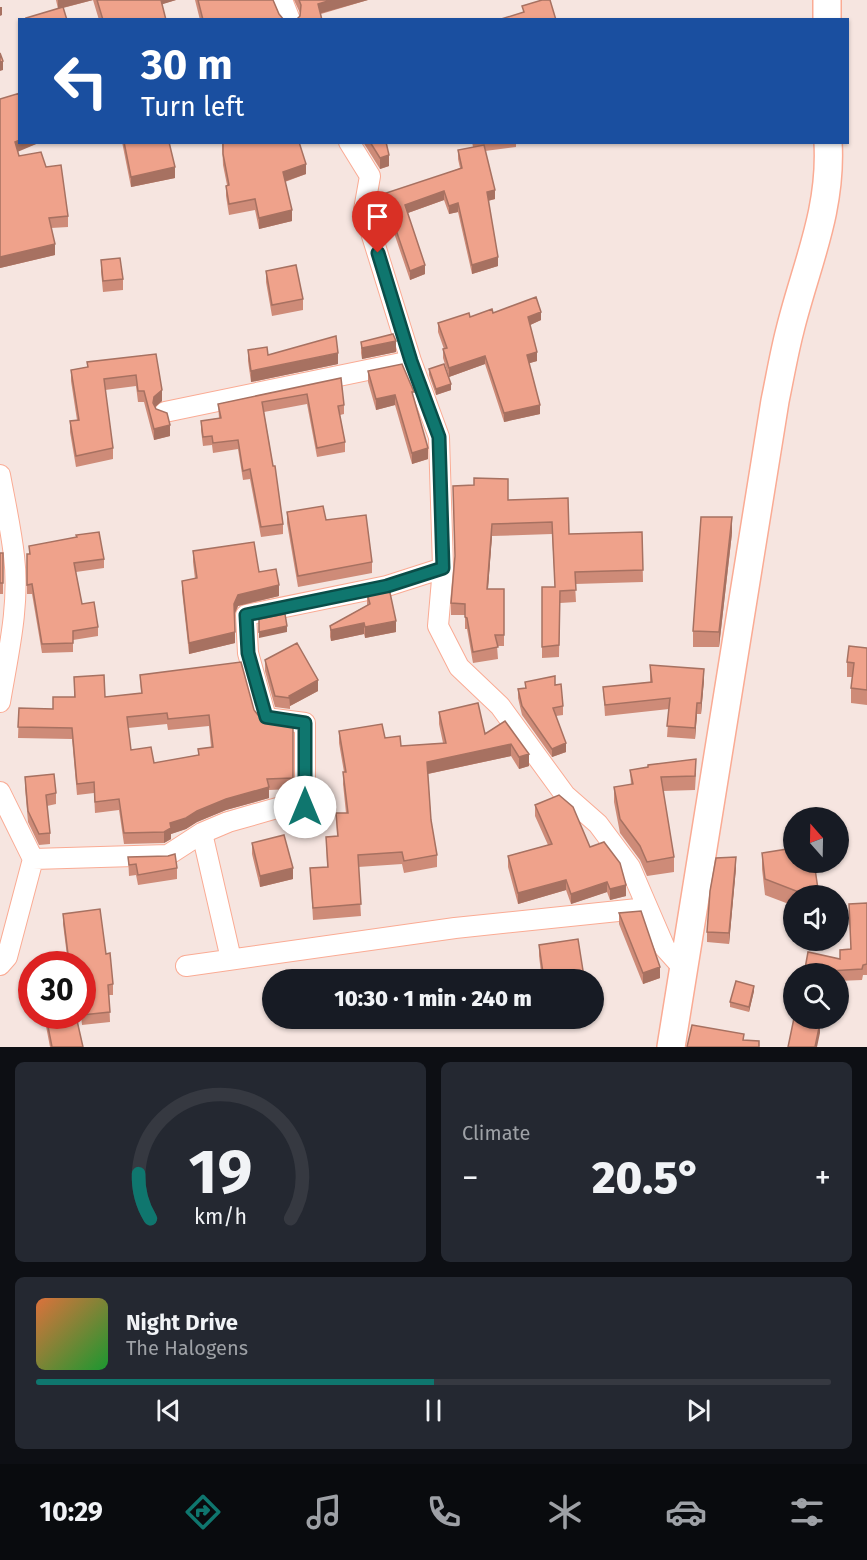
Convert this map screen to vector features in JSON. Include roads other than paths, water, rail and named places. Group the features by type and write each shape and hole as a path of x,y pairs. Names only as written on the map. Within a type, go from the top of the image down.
{"street":[{"path":"282,0 289,18"},
{"path":"827,0 827,18"},
{"path":"350,144 370,176 364,210 411,361 439,437 443,568 438,626 459,667 500,705 565,795 598,825 630,867 665,948 684,969"},
{"path":"671,1047 775,401 790,329 821,227 827,189 828,144"},
{"path":"165,412 411,361"},
{"path":"0,475 14,557 15,580 14,617 0,702"},
{"path":"33,859 168,855 202,833 228,822 284,806 305,807 305,723 266,717 248,653 246,615 387,586 443,568"},
{"path":"0,792 33,859 7,957 0,965"},
{"path":"202,833 231,959"},
{"path":"186,966 455,928 647,908"}]}
